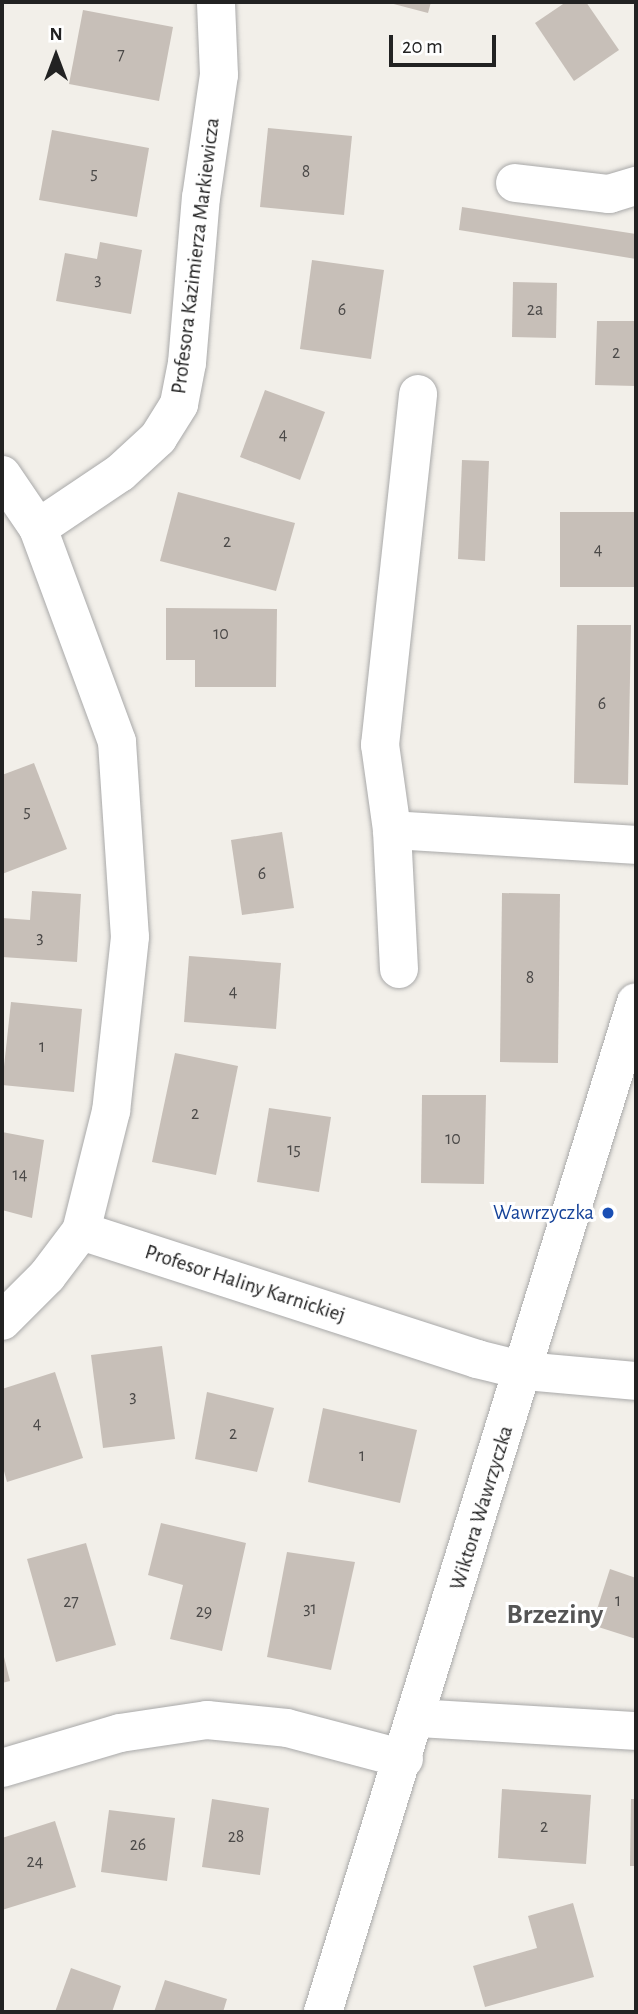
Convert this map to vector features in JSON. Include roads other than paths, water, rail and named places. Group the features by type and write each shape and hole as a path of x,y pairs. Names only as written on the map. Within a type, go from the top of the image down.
{"street":[{"name":"Profesora Kazimierza Markiewicza","path":"38,528 120,473 158,438 178,404 187,363 201,198 219,75 216,3"},
{"path":"515,183 609,194 636,186"},
{"path":"399,969 392,830 380,745 418,394"},
{"path":"2,475 38,528 117,742 130,937 111,1111 81,1231 47,1276 2,1321"},
{"path":"392,830 636,845"},
{"name":"Wiktora Wawrzyczka","path":"323,2012 525,1371 636,1002"},
{"name":"Profesor Haliny Karnickiej","path":"81,1231 525,1371 636,1381"},
{"path":"416,1718 636,1731"},
{"path":"2,1768 120,1733 207,1720 287,1728 404,1759"}],"place":[{"name":"Wawrzyczka","path":"608,1213"}],"district":[{"name":"Brzeziny","path":"555,1615"}]}
